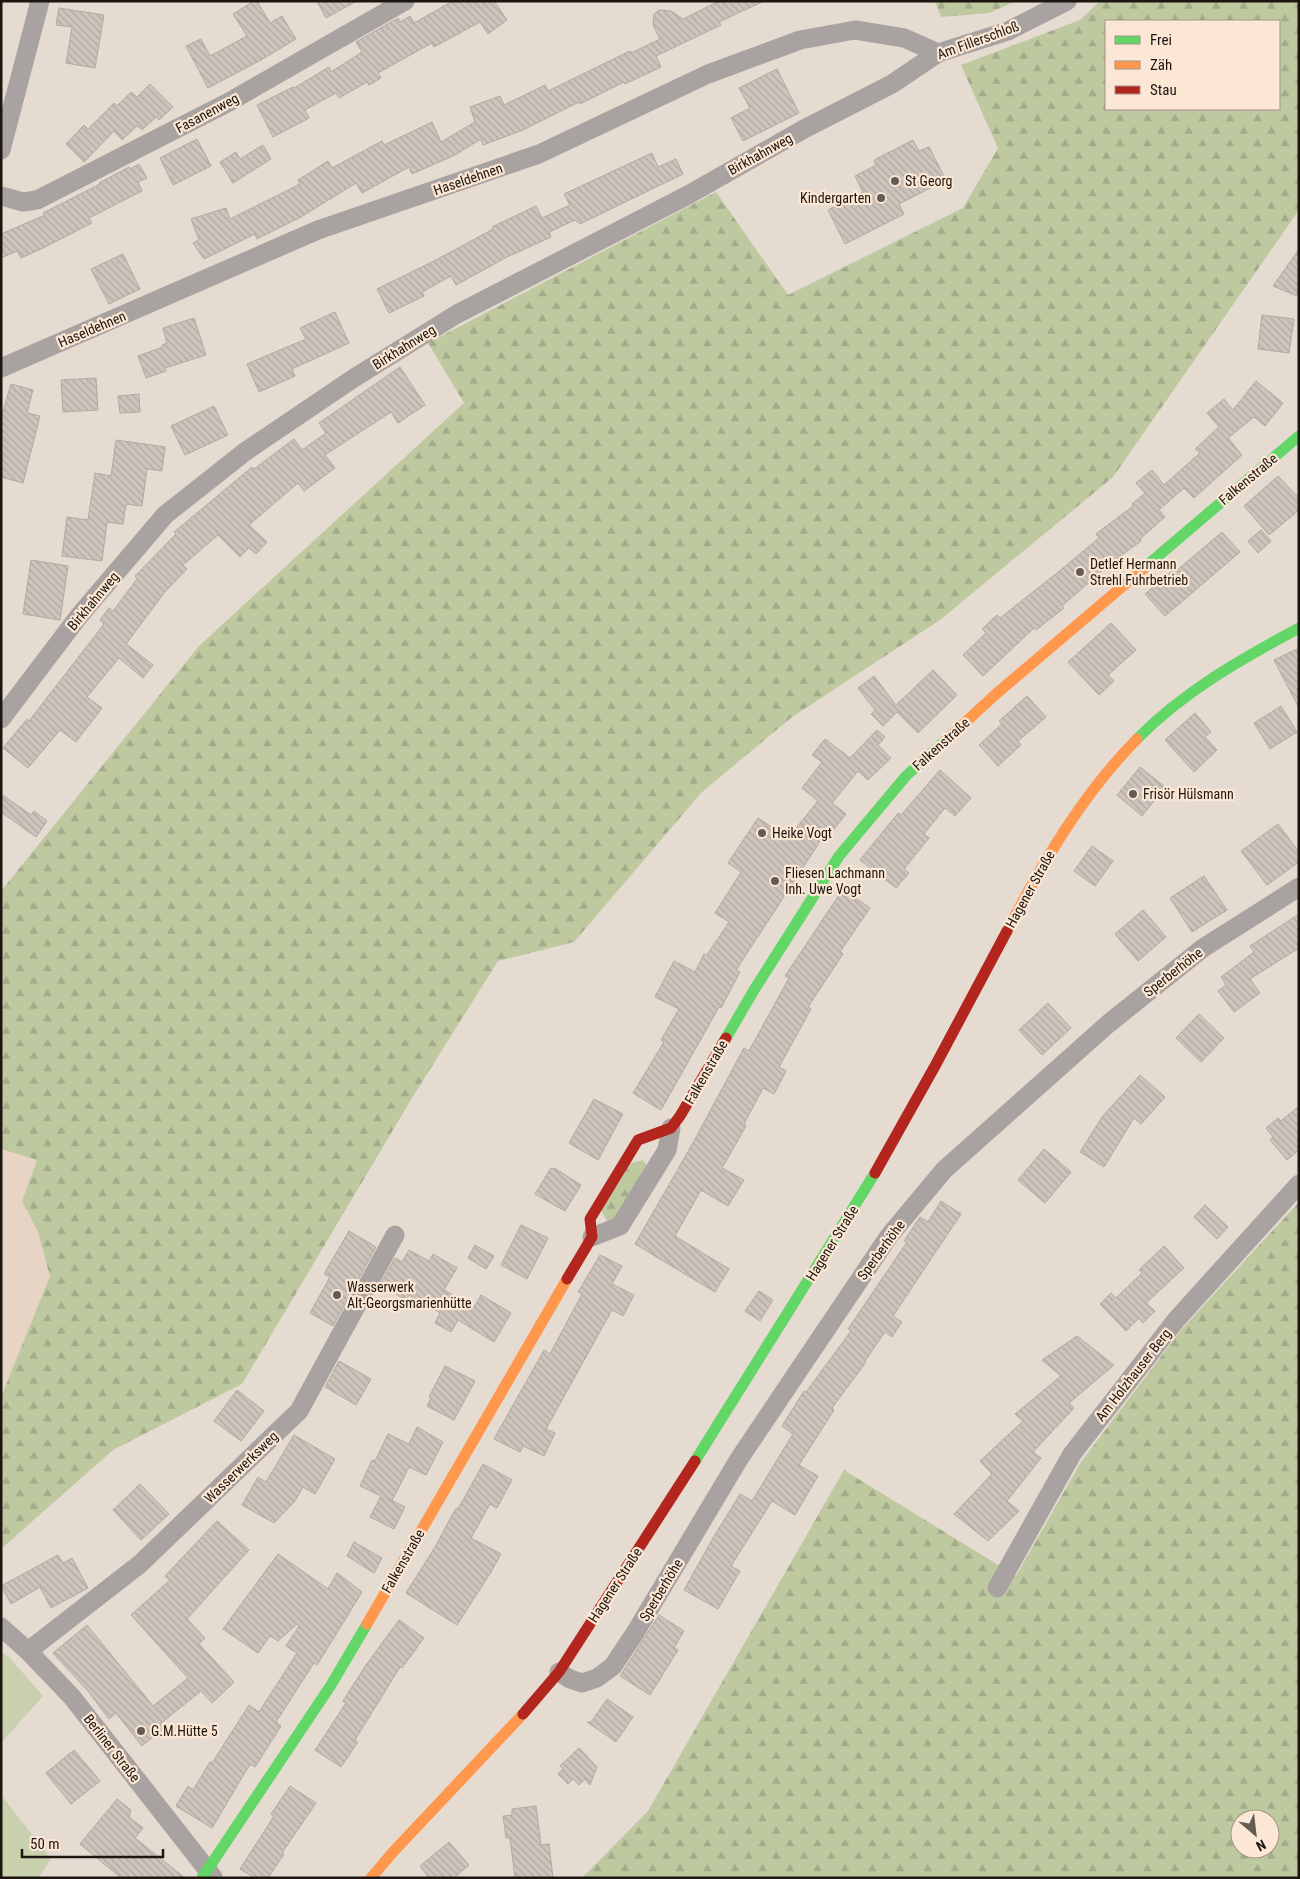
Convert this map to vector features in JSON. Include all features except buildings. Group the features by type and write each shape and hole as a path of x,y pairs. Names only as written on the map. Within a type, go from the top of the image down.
{"street":[{"path":"1,150 40,1"},
{"name":"Fasanenweg","path":"1,196 23,202 37,200 229,102 405,1"},
{"name":"Am Fillerschloß","path":"892,84 938,53 1008,32 1067,1"},
{"name":"Haseldehnen","path":"1,368 318,230 539,154 708,74 800,40 855,30 904,38 938,53"},
{"name":"Birkhahnweg","path":"1,719 79,616 165,515 246,451 354,378 457,314 688,195 804,130 892,84"},
{"name":"Falkenstraße","path":"592,1237 620,1226 667,1150 671,1128 680,1116 754,990 839,856 906,776 996,694 1299,436"},
{"name":"Hagener Straße","path":"371,1878 393,1852 534,1702 558,1672 786,1317 879,1166 936,1065 1041,865 1078,807 1141,734 1177,703 1209,680 1299,628"},
{"name":"Sperberhöhe","path":"558,1672 582,1683 597,1678 613,1666 635,1633 744,1450 889,1236 944,1170 1108,1024 1203,948 1299,887"},
{"name":"Falkenstraße","path":"208,1875 331,1685 592,1237 590,1219 638,1140 671,1128"},
{"name":"Am Holzhauser Berg","path":"997,1588 1072,1454 1176,1320 1299,1184"},
{"name":"Wasserwerksweg","path":"28,1650 140,1564 299,1411 395,1235"},
{"name":"Berliner Straße","path":"1,1627 28,1650 72,1697 208,1875"}],"shaded area":[{"path":"1,1149 37,1160 22,1201 38,1232 50,1276 1,1397"}],"green space":[{"path":"935,1 1016,1 989,13 941,17"},
{"path":"1100,1 1299,1 1299,210 1113,477 940,620 792,717 701,793 574,942 498,961 412,1098 242,1384 113,1450 1,1549 1,1397 50,1276 38,1232 22,1201 37,1160 1,1149 1,891 199,646 464,403 428,343 716,192 788,295 963,208 998,148 961,65 1080,20"},
{"path":"643,1160 651,1171 621,1220 607,1221 599,1207 627,1164"},
{"path":"1299,1202 1299,1878 582,1878 648,1811 844,1470 1016,1576 1081,1462 1181,1330"},
{"path":"1,1652 9,1657 43,1696 1,1743"},
{"path":"1,1795 51,1859 38,1878 1,1878"}],"traffic: fast":[{"path":"1144,568 1299,436"},
{"path":"1137,739 1193,691 1234,664 1299,628"},
{"path":"726,1038 754,990 839,856 906,776 946,740"},
{"path":"695,1461 875,1173"},
{"path":"202,1878 331,1685 367,1624"}],"traffic: slow":[{"path":"946,740 996,694 1144,568"},
{"path":"1007,931 1049,855 1081,806 1117,760 1137,739"},
{"path":"367,1624 567,1279"},
{"path":"371,1878 393,1852 523,1714"}],"traffic: jam":[{"path":"875,1173 1007,931"},
{"path":"567,1279 592,1237 590,1219 638,1140 671,1128 726,1038"},
{"path":"523,1714 559,1672 695,1461"}],"place":[{"name":"St Georg","path":"895,181"},
{"name":"Kindergarten","path":"881,198"},
{"name":"Detlef Hermann Strehl Fuhrbetrieb","path":"1080,572"},
{"name":"Frisör Hülsmann","path":"1133,794"},
{"name":"Heike Vogt","path":"762,833"},
{"name":"Fliesen Lachmann Inh. Uwe Vogt","path":"775,881"},
{"name":"Wasserwerk Alt-Georgsmarienhütte","path":"337,1295"},
{"name":"G.M.Hütte 5","path":"141,1731"}]}
